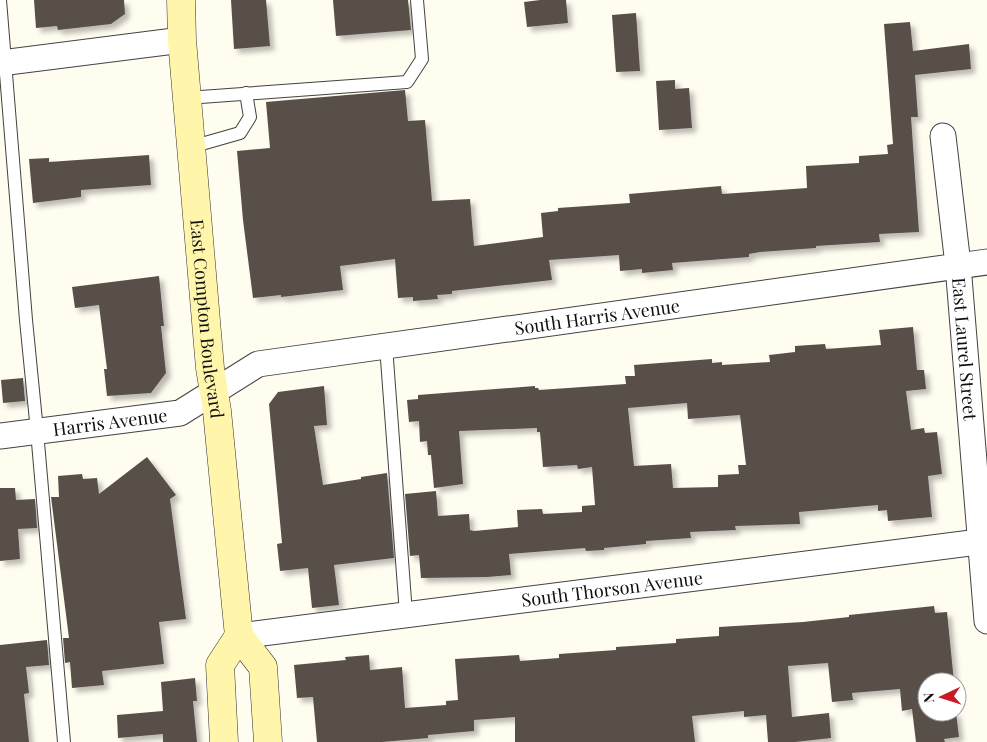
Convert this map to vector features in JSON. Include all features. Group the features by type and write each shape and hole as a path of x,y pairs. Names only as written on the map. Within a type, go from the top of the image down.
{"main road":[{"name":"East Compton Boulevard","path":"181,0 182,40 210,368 239,636"},
{"path":"224,742 220,665 239,636 263,667 268,742"}],"street":[{"path":"3,62 182,40"},
{"name":"East Laurel Street","path":"943,136 958,265 984,542 987,621"},
{"name":"South Harris Avenue","path":"214,392 258,364 987,262"},
{"name":"Harris Avenue","path":"0,436 180,413 214,392"},
{"name":"South Thorson Avenue","path":"239,636 984,542"}],"lane":[{"path":"0,0 3,62 38,432 64,742"},
{"path":"187,98 407,82 422,59 417,0"},
{"path":"191,147 240,133 250,117 246,93"},
{"path":"386,346 406,614"}],"building":[{"path":"34,0 124,0 125,14 111,24 58,30 57,26 36,28"},
{"path":"231,0 266,0 270,46 234,49"},
{"path":"333,0 408,0 411,30 336,36"},
{"path":"566,0 568,23 527,27 524,2"},
{"path":"636,13 640,71 616,72 612,15"},
{"path":"910,22 913,51 969,44 971,69 915,75 918,117 911,117 919,232 879,234 880,242 816,246 816,248 760,252 749,254 749,257 672,263 673,270 642,273 642,269 620,271 619,255 549,260 552,280 452,291 452,294 437,295 438,299 413,301 413,297 398,298 395,259 340,266 343,290 253,298 243,220 237,151 270,148 266,102 405,90 408,121 425,120 432,201 470,199 474,246 543,237 541,213 558,211 558,208 630,203 629,194 721,186 722,194 807,188 806,166 859,163 859,156 888,154 887,145 893,144 884,24"},
{"path":"675,80 675,89 689,88 692,128 659,130 656,81"},
{"path":"149,155 151,185 81,190 81,197 33,203 29,159 49,158 49,162"},
{"path":"159,276 164,326 161,326 166,373 151,393 107,396 104,369 107,369 99,305 75,308 72,287"},
{"path":"913,327 917,370 924,370 926,389 906,391 911,430 924,428 925,433 937,432 942,474 928,476 932,517 888,521 887,510 878,511 878,505 799,512 800,524 735,526 736,530 690,532 691,538 646,541 646,544 604,548 604,550 586,551 585,548 509,554 511,575 421,578 419,555 410,556 405,494 436,491 438,516 469,514 470,530 474,531 518,527 517,510 542,509 543,514 582,512 582,506 595,505 592,467 578,469 577,465 543,467 540,432 537,432 537,428 459,431 463,484 434,488 431,455 428,455 427,441 420,442 419,421 409,422 407,400 418,399 418,395 535,386 539,390 626,384 625,376 635,376 634,365 712,359 712,363 722,362 722,365 770,362 769,355 795,352 795,346 825,344 826,349 881,345 879,330","holes":["687,403 688,419 740,415 746,465 738,465 739,474 718,475 718,487 673,488 671,464 634,466 628,408"]},
{"path":"23,378 25,401 3,403 1,380"},
{"path":"324,386 327,425 314,426 323,485 387,473 394,558 334,565 339,605 312,608 308,568 280,571 277,544 282,543 269,404 278,392"},
{"path":"147,457 176,495 170,499 186,619 159,622 164,664 102,671 104,685 72,688 70,662 65,663 63,638 69,638 51,497 59,497 58,476 82,474 83,479 97,478 99,494"},
{"path":"0,488 15,488 16,500 35,499 37,528 18,529 20,559 0,561"},
{"path":"934,606 935,613 947,612 953,672 917,672 917,722 957,722 959,737 944,739 945,742 916,742 912,709 902,711 900,689 852,693 853,700 832,702 828,663 788,666 792,717 829,713 831,738 795,742 768,742 766,715 744,717 744,711 692,716 695,742 515,742 515,717 474,720 474,731 428,735 428,738 382,742 317,742 313,697 297,698 294,665 346,660 345,657 369,655 370,670 402,667 405,708 446,705 446,701 458,700 455,659 519,655 520,661 559,658 559,654 616,650 616,647 676,643 676,639 719,636 719,627 803,622 849,617 849,615"},
{"path":"47,640 49,665 26,667 29,693 24,694 29,742 0,742 0,645"},
{"path":"195,678 197,701 193,701 197,742 163,742 163,734 118,738 117,715 163,711 161,682"}]}
